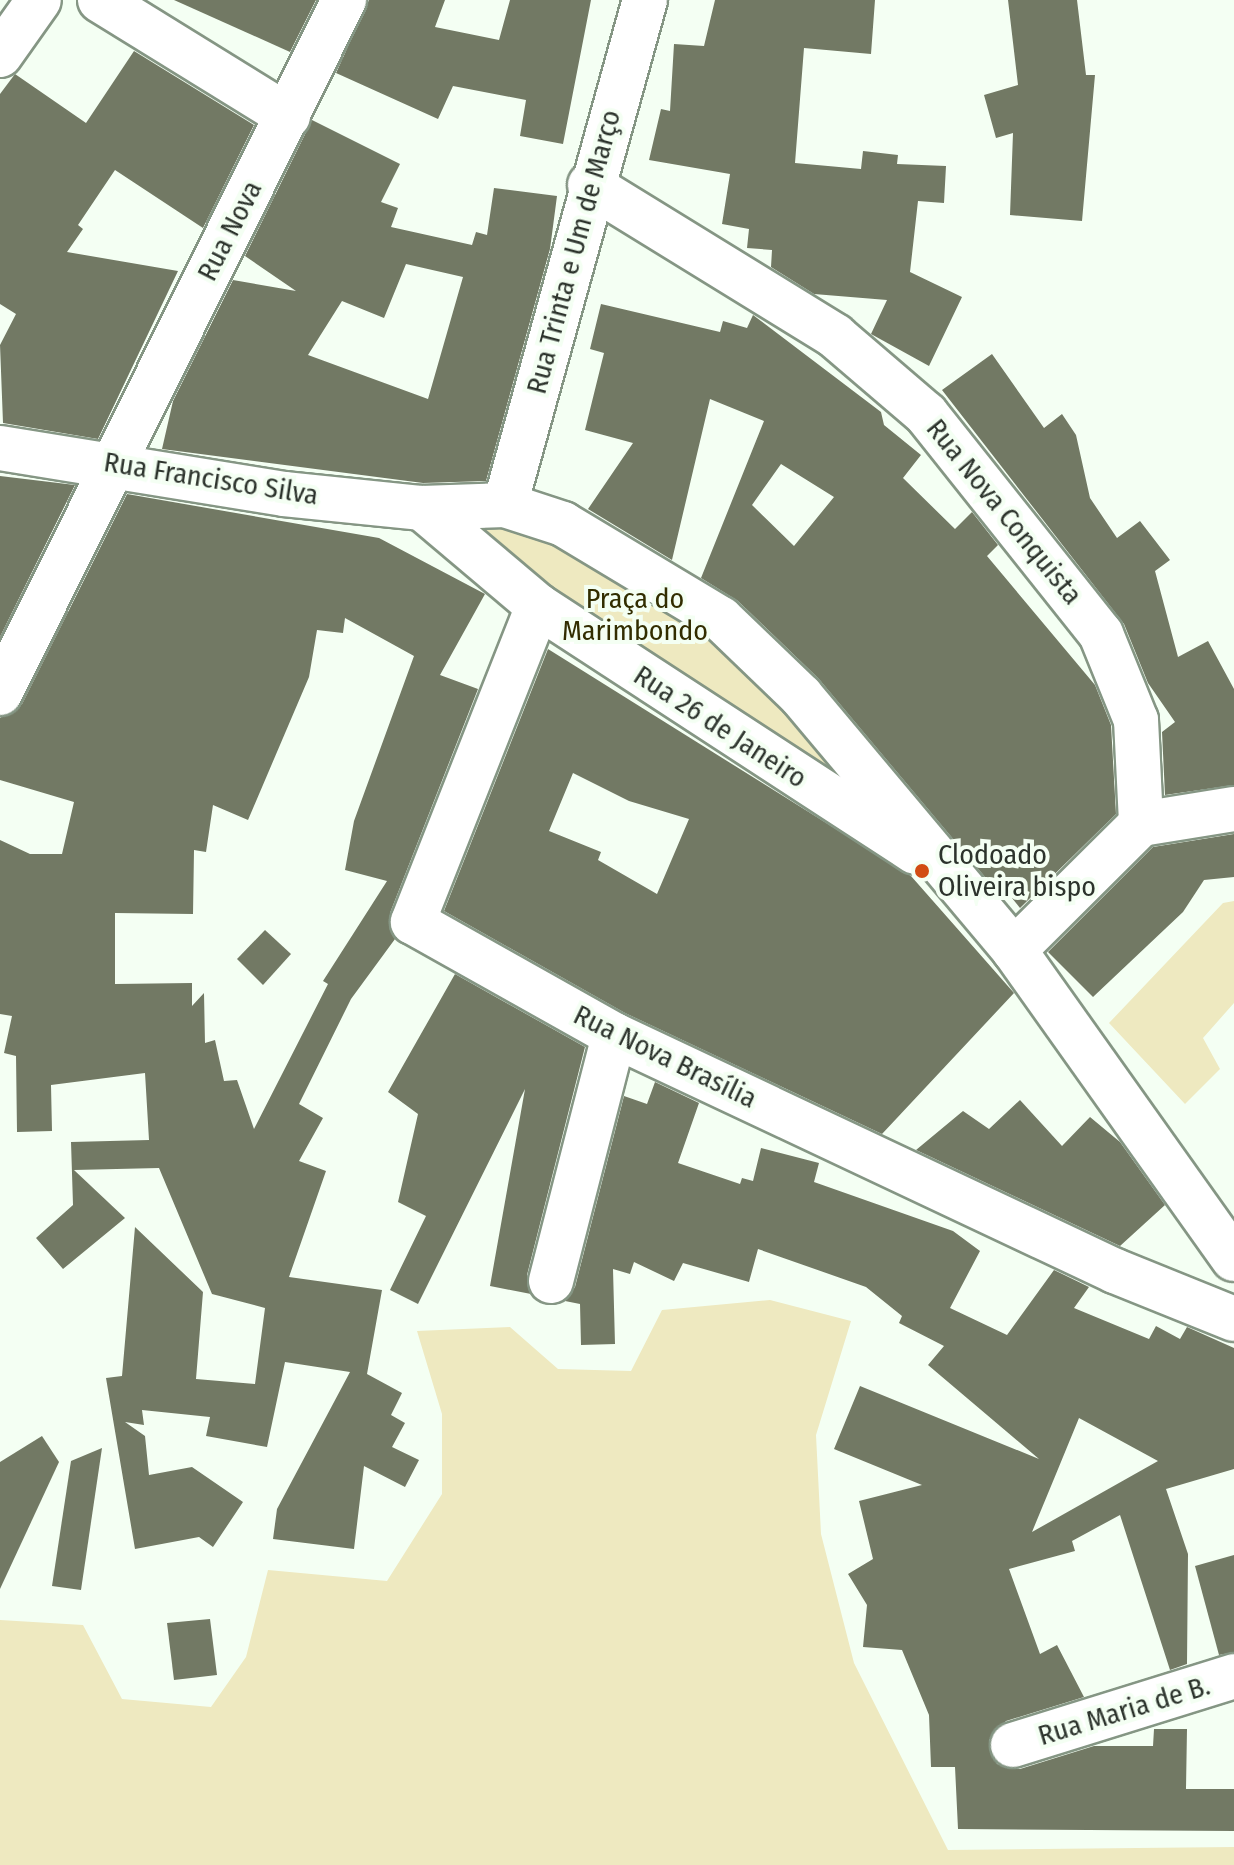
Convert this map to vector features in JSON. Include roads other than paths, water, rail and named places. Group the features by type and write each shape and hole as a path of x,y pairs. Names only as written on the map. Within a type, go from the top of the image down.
{"street":[{"path":"3,44 39,0"},
{"path":"100,0 288,116"},
{"name":"Rua Nova","path":"0,693 344,0"},
{"name":"Rua Trinta e Um de Março","path":"505,505 590,185 645,0"},
{"name":"Rua Nova Conquista","path":"590,185 835,336 926,414 1101,634 1136,720 1141,824"},
{"name":"Rua Francisco Silva","path":"0,448 114,461 284,494 422,508"},
{"name":"Rua 26 de Janeiro","path":"422,508 505,505 563,524 721,619 801,696 1014,950 1234,1259"},
{"name":"Rua 26 de Janeiro","path":"422,508 538,606 948,873"},
{"name":"Rua Nova Brasília","path":"538,606 413,922 614,1035 1115,1271 1234,1319"},
{"path":"1014,950 1141,824 1234,809"},
{"path":"551,1281 614,1035"},
{"name":"Rua Maria de B.","path":"1013,1745 1234,1676"}],"place":[{"name":"Clodoado Oliveira bispo","path":"922,871"}],"park label":[{"name":"Praça do Marimbondo","path":"635,615"}]}
